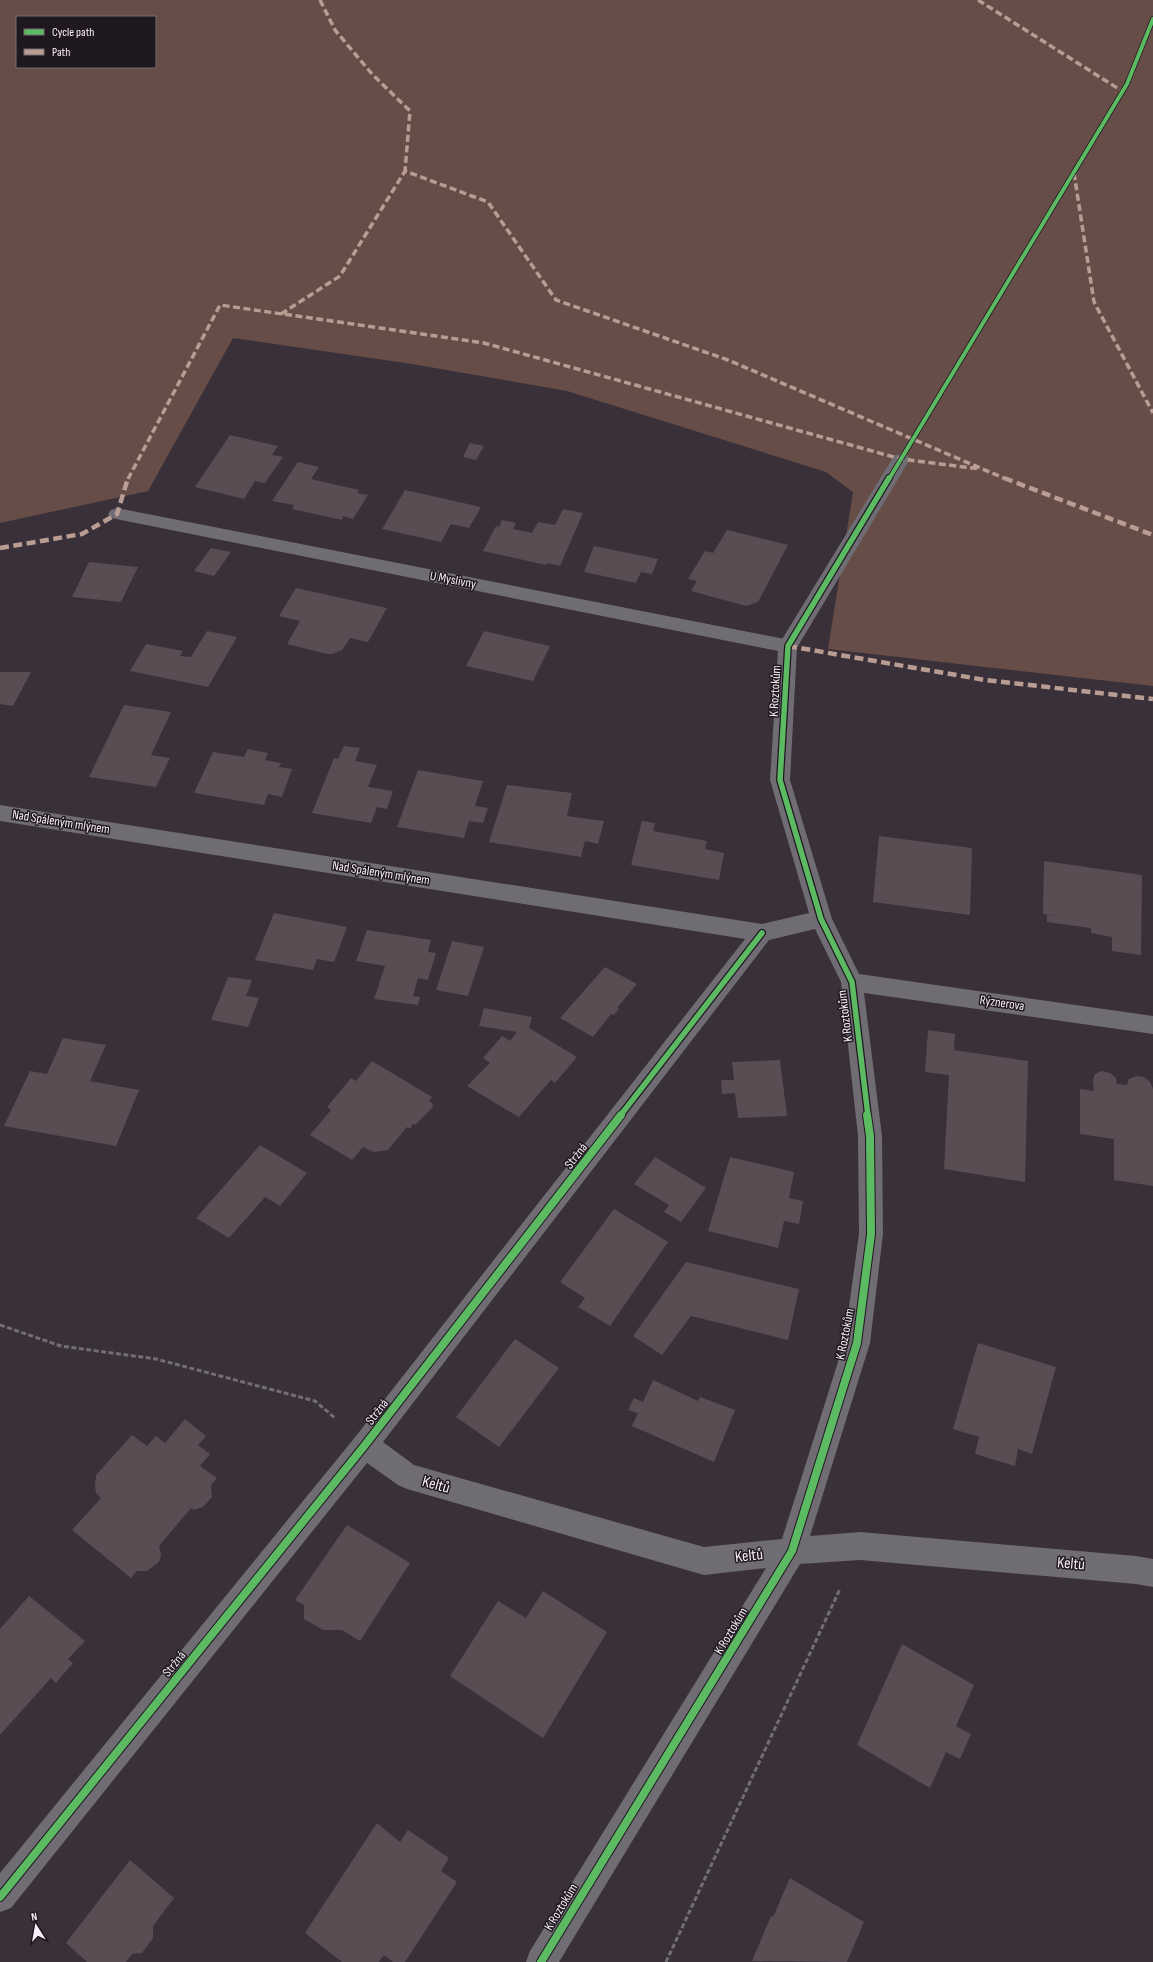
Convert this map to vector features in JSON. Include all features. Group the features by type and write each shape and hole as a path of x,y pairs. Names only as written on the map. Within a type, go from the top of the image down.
{"street":[{"path":"788,646 901,459"},
{"name":"U Myslivny","path":"117,514 788,646"},
{"name":"K Roztokům","path":"541,1962 792,1551 858,1343 871,1234 870,1136 852,982 821,919 780,780 788,646"},
{"name":"Nad Spáleným mlýnem","path":"0,813 762,933"},
{"path":"762,933 821,919"},
{"name":"Stržná","path":"0,1897 365,1445 762,933"},
{"name":"Rýznerova","path":"852,982 1153,1025"},
{"name":"Keltů","path":"365,1445 407,1476 704,1561 792,1551 860,1546 1136,1570 1153,1573"}],"path":[{"path":"0,1325 61,1346 156,1359 315,1401 365,1445"},
{"path":"666,1962 860,1546"}],"shaded area":[{"path":"0,0 1153,0 1153,686 828,649 853,492 826,472 567,391 412,364 233,338 148,491 0,523"}],"building":[{"path":"230,435 278,446 272,455 283,457 265,483 255,481 244,499 195,487"},
{"path":"470,443 484,446 476,460 463,457"},
{"path":"298,462 319,467 311,479 359,490 357,493 368,495 353,519 343,516 342,520 292,509 294,505 272,501"},
{"path":"405,490 481,507 469,528 451,524 441,542 382,529"},
{"path":"563,509 583,513 560,566 547,563 546,565 483,551 496,526 499,527 502,520 516,523 513,529 532,533 538,522 555,525"},
{"path":"727,530 788,545 758,602 746,606 691,591 697,581 688,579 705,551 713,553"},
{"path":"594,546 658,559 652,574 641,572 636,583 584,572"},
{"path":"211,548 231,552 214,576 194,571"},
{"path":"89,562 138,567 121,602 72,597"},
{"path":"296,588 387,608 368,642 350,638 342,650 332,654 327,654 287,644 300,621 279,616"},
{"path":"207,631 237,637 208,687 130,671 146,644 183,651 180,656 191,657"},
{"path":"484,631 550,646 533,681 466,666"},
{"path":"0,672 31,672 13,706 0,704"},
{"path":"124,705 171,712 151,755 170,758 156,787 89,777"},
{"path":"344,746 360,748 355,761 377,765 368,787 393,791 387,809 377,807 371,823 312,813 334,758 338,759"},
{"path":"248,749 268,753 265,760 281,763 279,767 292,769 282,797 268,794 264,805 194,793 213,752 244,757"},
{"path":"418,770 483,781 475,806 488,808 483,823 469,821 464,838 397,827"},
{"path":"507,785 572,793 567,816 604,821 598,844 585,841 581,857 489,842"},
{"path":"642,821 655,823 653,831 707,841 705,849 724,853 719,880 631,865"},
{"path":"879,836 972,848 970,915 873,902"},
{"path":"1044,861 1142,875 1141,955 1112,951 1112,937 1091,933 1091,928 1047,922 1047,915 1061,916 1043,914"},
{"path":"274,913 347,927 334,962 317,959 313,970 255,960"},
{"path":"367,930 431,940 428,952 436,953 428,980 418,978 413,996 420,997 418,1005 374,999 385,966 356,961"},
{"path":"452,941 484,947 468,996 436,990"},
{"path":"605,967 637,984 617,1008 619,1009 614,1015 611,1014 593,1037 560,1018"},
{"path":"228,977 252,980 246,996 259,998 248,1027 211,1020"},
{"path":"484,1008 532,1017 529,1028 577,1057 555,1083 551,1080 519,1117 467,1086 490,1063 483,1058 502,1036 510,1041 517,1032 479,1026"},
{"path":"928,1030 955,1034 954,1050 1028,1061 1025,1182 944,1169 949,1075 925,1072"},
{"path":"63,1038 106,1045 90,1081 139,1090 116,1146 4,1126 30,1071 47,1074"},
{"path":"780,1060 787,1116 738,1118 735,1093 722,1094 721,1080 734,1080 732,1062"},
{"path":"372,1061 432,1097 429,1101 432,1103 433,1107 415,1125 413,1124 410,1129 407,1127 388,1150 374,1152 363,1147 352,1160 310,1135 331,1110 327,1107 351,1078 356,1081"},
{"path":"1101,1071 1110,1073 1116,1078 1117,1084 1127,1085 1129,1079 1137,1076 1144,1077 1150,1082 1153,1089 1153,1186 1114,1180 1114,1139 1080,1134 1080,1089 1094,1091 1093,1080 1095,1074"},
{"path":"260,1145 307,1173 280,1206 265,1197 229,1238 196,1218"},
{"path":"655,1157 706,1188 681,1222 664,1212 669,1205 634,1184"},
{"path":"730,1157 794,1172 789,1198 803,1201 799,1224 784,1221 778,1248 708,1231"},
{"path":"614,1209 668,1242 610,1326 578,1307 585,1298 560,1282"},
{"path":"686,1262 799,1289 788,1340 691,1316 662,1355 633,1336"},
{"path":"515,1339 559,1368 499,1447 456,1417"},
{"path":"978,1343 1056,1367 1032,1454 1018,1449 1015,1466 975,1454 979,1437 953,1429"},
{"path":"653,1380 698,1401 700,1397 735,1410 714,1462 632,1426 638,1413 628,1410 634,1398 643,1402"},
{"path":"185,1419 206,1436 198,1445 210,1454 200,1466 217,1478 211,1485 212,1497 203,1507 194,1510 191,1508 159,1546 161,1555 159,1562 147,1571 137,1571 131,1578 72,1530 101,1498 96,1493 96,1475 132,1435 147,1446 156,1436 165,1443"},
{"path":"347,1525 410,1563 360,1641 342,1630 323,1630 304,1619 304,1605 295,1600"},
{"path":"543,1591 607,1632 543,1738 450,1676 498,1601 526,1618"},
{"path":"29,1596 85,1641 68,1659 73,1663 56,1683 51,1678 0,1735 0,1629"},
{"path":"902,1644 974,1685 956,1726 971,1734 960,1759 946,1752 930,1788 857,1745"},
{"path":"377,1823 400,1842 408,1830 449,1858 441,1871 457,1882 405,1962 393,1962 384,1955 379,1962 342,1962 305,1933"},
{"path":"130,1860 174,1898 153,1926 153,1938 142,1953 132,1954 126,1962 87,1962 66,1943"},
{"path":"790,1878 864,1922 847,1962 752,1961 771,1916 773,1917"}],"marked path":[{"path":"320,0 335,30 372,74 410,111 405,171 488,202 556,300 728,360 980,469 1153,535"},
{"path":"978,0 1122,91"},
{"path":"281,314 340,276 405,171"},
{"path":"1074,173 1094,302 1153,413"},
{"path":"0,548 82,534 117,514 129,475 220,305 484,343 901,459 980,469"},
{"path":"788,646 985,680 1153,699"}],"cycle path":[{"path":"541,1962 792,1551 857,1343 871,1234 870,1136 852,982 821,919 780,780 788,646 1127,84 1153,19"},
{"path":"0,1897 365,1445 762,933"}]}
